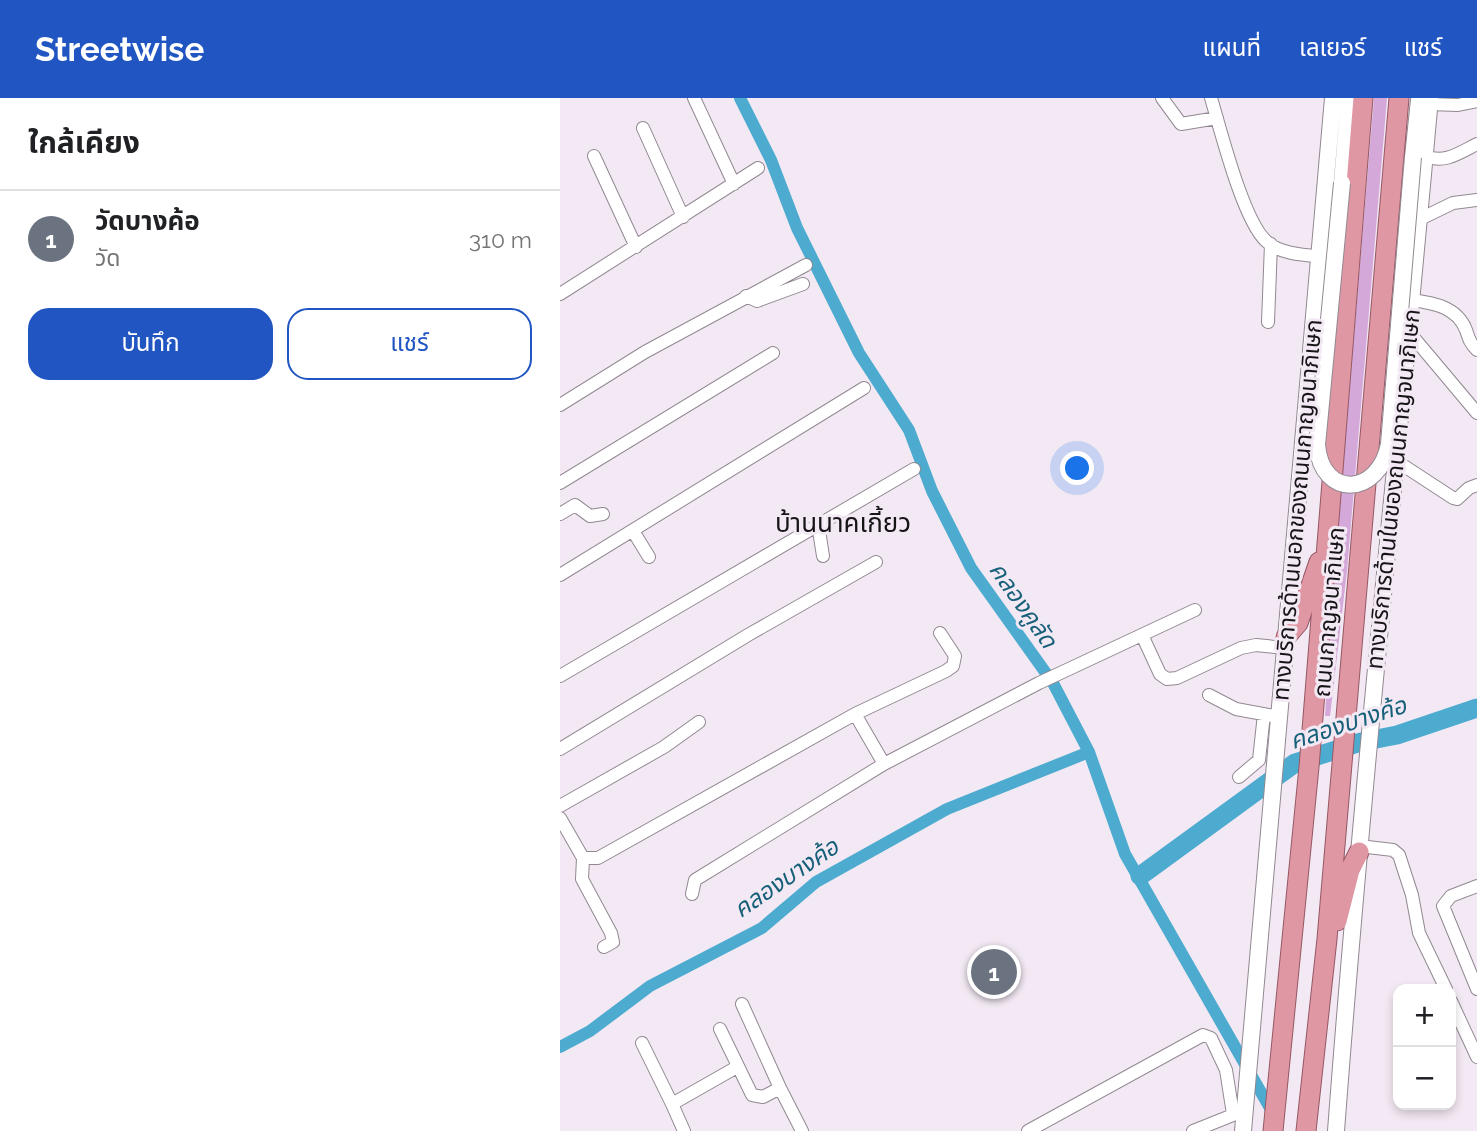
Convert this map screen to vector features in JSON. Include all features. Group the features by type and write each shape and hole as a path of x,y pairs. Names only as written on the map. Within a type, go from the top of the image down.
{"highway":[{"name":"ถนนกาญจนาภิเษก","path":"1273,1131 1309,767 1363,98"},
{"name":"ถนนกาญจนาภิเษก","path":"1306,1131 1326,939 1399,98"},
{"path":"1285,643 1298,623 1309,584 1325,551"},
{"path":"1326,939 1336,927 1359,849"}],"main road":[{"name":"ทางบริการด้านนอกของถนนกาญจนาภิเษก","path":"1243,1131 1241,1108 1250,1054 1278,745 1272,715 1285,643 1333,98"},
{"path":"1349,98 1317,445 1318,460 1326,474 1337,481 1352,484 1362,482 1380,470 1389,444 1426,100"},
{"name":"ทางบริการด้านในของถนนกาญจนาภิเษก","path":"1336,1131 1371,715 1420,219 1419,156"}],"street":[{"path":"694,98 734,184"},
{"path":"1162,98 1181,124 1217,117"},
{"path":"1211,98 1251,217 1265,240 1292,253 1318,256"},
{"path":"1426,100 1458,105 1477,100"},
{"path":"643,128 683,217"},
{"path":"1419,156 1441,160 1477,144"},
{"path":"594,156 636,247"},
{"path":"560,294 758,168"},
{"path":"1420,219 1453,203 1477,200"},
{"path":"1268,321 1271,244"},
{"path":"560,405 645,352 806,265"},
{"path":"746,296 757,301 765,300 803,284"},
{"path":"1412,300 1448,308 1471,329 1469,341 1477,350"},
{"path":"1409,332 1477,413"},
{"path":"560,483 774,353"},
{"path":"560,575 864,388"},
{"path":"1398,462 1452,498 1457,499 1477,485"},
{"path":"560,676 914,469"},
{"path":"560,514 575,505 590,516 603,514"},
{"path":"818,524 823,556"},
{"path":"633,531 649,557"},
{"path":"560,749 748,635 876,562"},
{"path":"692,894 695,880 884,764 1055,675 1195,610"},
{"path":"583,858 598,858 855,714 953,666 955,656 940,633"},
{"path":"1142,635 1160,674 1167,679 1177,678 1241,648 1285,643"},
{"path":"1209,695 1236,709 1272,715 1259,760 1239,777"},
{"path":"855,714 884,764"},
{"path":"560,806 664,747 699,722"},
{"path":"560,818 583,858 582,879 613,942 604,947"},
{"path":"1359,849 1393,850 1399,855 1412,895 1419,933 1444,984"},
{"path":"1475,982 1443,906 1451,896 1477,886"},
{"path":"743,1004 802,1131"},
{"path":"1456,1011 1477,1057"},
{"path":"720,1028 737,1067 754,1096 770,1095 780,1088"},
{"path":"1028,1131 1203,1035 1211,1038 1241,1108 1194,1131"},
{"path":"642,1043 684,1131"},
{"path":"672,1104 737,1067"}],"shaded area":[{"path":"1374,98 1387,98 1347,571 1330,716 1325,716 1332,595"}],"waterway":[{"name":"คลองคูลัด","path":"740,98 771,160 797,228 859,353 909,430 932,491 971,568 1053,683 1089,752 1125,854 1274,1115"},
{"name":"คลองบางค้อ","path":"1140,876 1295,763 1361,742 1397,735 1477,708"},
{"name":"คลองบางค้อ","path":"560,1047 590,1031 650,986 762,928 816,882 947,809 1089,752"}],"place":[{"name":"วัดบางค้อ","path":"994,972"}],"district":[{"name":"บ้านนาคเกี้ยว","path":"843,523"}]}
